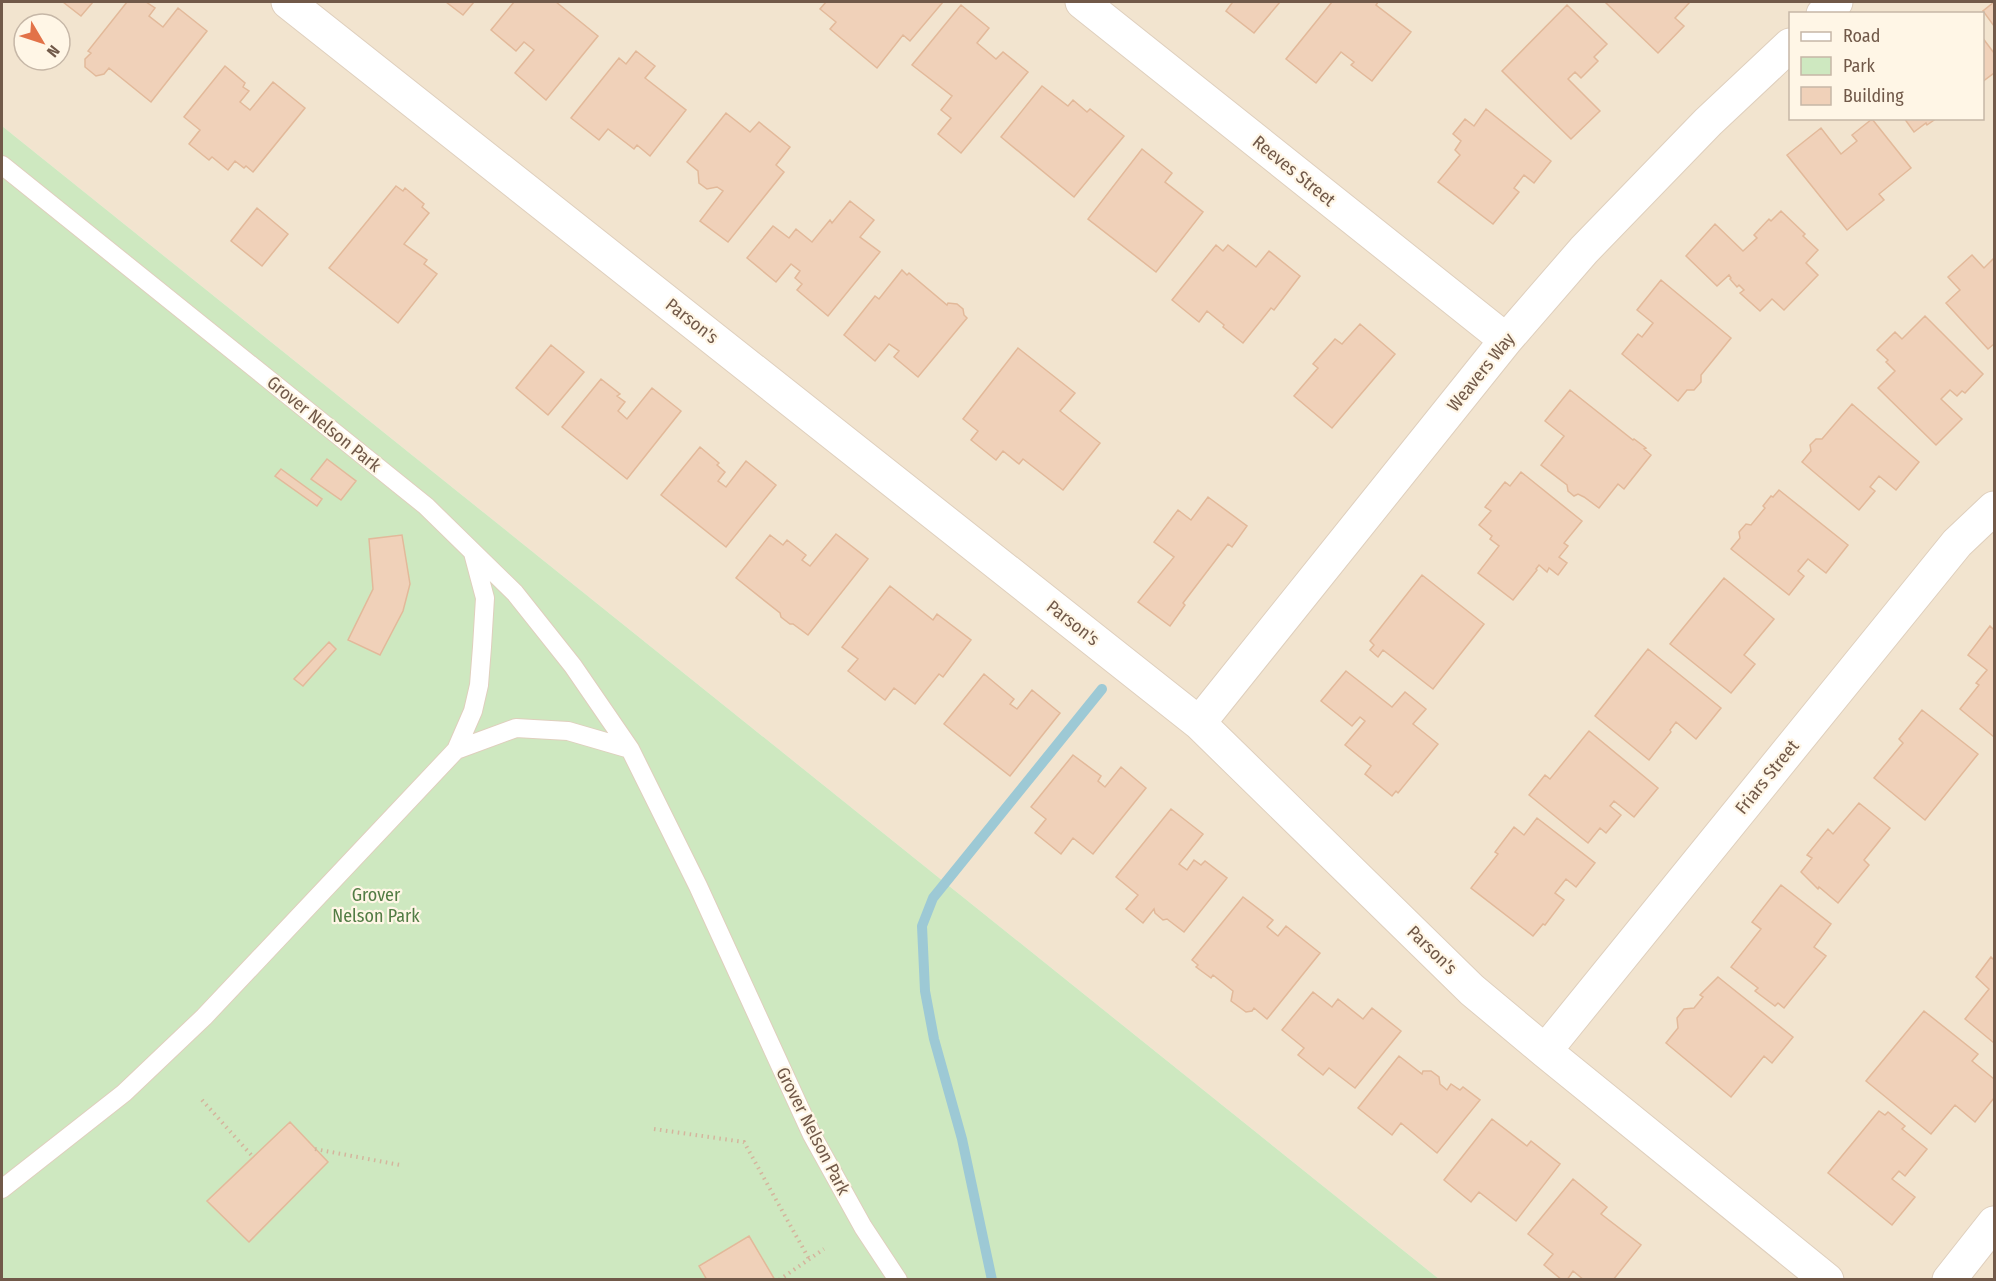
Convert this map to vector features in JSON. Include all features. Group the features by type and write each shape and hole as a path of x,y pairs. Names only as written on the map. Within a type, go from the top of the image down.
{"street":[{"name":"Parson's","path":"288,2 1199,723 1472,990 1545,1052 1827,1280"},
{"name":"Reeves Street","path":"1082,2 1506,340"},
{"name":"Weavers Way","path":"1199,723 1506,340 1584,250 1708,122 1789,47"},
{"name":"Friars Street","path":"1545,1052 1957,543 1995,508"},
{"path":"1950,1280 1995,1223"}],"lane":[{"name":"Grover Nelson Park","path":"2,165 417,498 515,593 566,657 630,749 698,886 812,1135 863,1227 898,1280"},
{"path":"2,1189 124,1093 204,1017 456,750 473,711 479,685 485,598 473,551"},
{"path":"456,750 516,728 568,730 630,749"}],"path":[{"path":"202,1100 253,1157"},
{"path":"654,1130 744,1142 809,1258"},
{"path":"315,1149 400,1165"},
{"path":"779,1280 824,1249"}],"shaded area":[{"path":"2,2 1994,2 1994,1279 1439,1279 2,126"}],"green space":[{"name":"Grover Nelson Park","path":"2,126 1439,1279 2,1280"}],"building":[{"path":"63,2 93,2 81,16"},
{"path":"127,2 146,2 155,8 149,16 163,27 178,8 207,31 151,102 109,68 104,74 96,76 85,67 85,59 91,53 88,51"},
{"path":"446,2 474,2 463,15"},
{"path":"514,2 556,2 598,36 546,100 515,73 534,50 524,42 516,51 491,30"},
{"path":"826,2 943,2 910,41 903,35 877,68 830,29 836,22 820,9"},
{"path":"1230,2 1280,2 1254,33 1226,11 1232,3"},
{"path":"1332,2 1378,2 1376,5 1411,32 1372,81 1351,65 1354,62 1341,52 1316,83 1286,59"},
{"path":"1605,2 1690,2 1675,18 1684,26 1658,53"},
{"path":"1994,2 1994,26 1984,12"},
{"path":"961,5 989,28 977,43 996,59 1003,52 1028,72 961,153 938,134 951,118 941,110 952,96 912,65"},
{"path":"1567,5 1607,44 1594,57 1598,61 1581,78 1575,72 1568,79 1600,111 1571,139 1502,71"},
{"path":"1984,40 1994,53 1994,73 1984,80"},
{"path":"636,51 655,66 645,78 686,110 650,156 637,145 634,149 608,129 599,140 571,118 619,58 626,64"},
{"path":"225,66 245,83 243,87 249,91 240,102 250,110 273,82 305,108 253,172 235,161 228,170 212,157 209,160 189,144 200,130 184,117"},
{"path":"1042,86 1068,106 1073,100 1087,112 1090,109 1124,136 1074,197 1001,137"},
{"path":"1486,109 1551,161 1534,183 1524,175 1514,188 1519,192 1493,224 1438,182 1460,155 1455,150 1461,141 1453,134 1465,119 1474,126"},
{"path":"726,113 750,132 759,122 790,147 776,165 784,172 728,242 700,221 723,191 717,187 707,189 699,183 698,171 687,162"},
{"path":"1873,120 1911,168 1879,194 1884,200 1847,230 1787,155 1821,128 1841,154 1857,141 1852,135"},
{"path":"1905,120 1934,120 1927,125 1926,123 1914,132"},
{"path":"1142,149 1172,173 1165,182 1203,212 1156,272 1088,219"},
{"path":"396,186 403,191 405,188 424,204 422,207 429,213 404,244 427,260 424,264 437,274 398,323 329,268"},
{"path":"850,201 874,220 860,237 880,252 828,316 797,290 802,284 795,278 800,271 791,264 776,282 747,258 773,226 789,238 796,229 812,242"},
{"path":"257,208 288,234 262,266 231,241"},
{"path":"1781,211 1818,250 1806,263 1818,275 1784,310 1772,299 1760,311 1740,293 1744,290 1739,285 1737,287 1729,275 1717,286 1686,256 1715,224 1743,251 1757,238 1754,235 1769,219 1771,221"},
{"path":"1216,245 1223,251 1228,245 1256,267 1269,251 1300,276 1274,310 1271,308 1243,343 1207,311 1199,322 1172,300"},
{"path":"1972,255 1984,268 1994,258 1994,344 1988,349 1946,303 1960,290 1948,277"},
{"path":"902,270 907,275 909,273 947,305 948,303 957,304 963,309 967,318 918,377 894,357 899,351 889,344 875,361 844,335 875,296 879,299"},
{"path":"1661,280 1731,338 1701,375 1701,382 1694,390 1687,390 1678,401 1622,354 1638,334 1642,337 1653,323 1637,310"},
{"path":"1925,316 1983,374 1965,393 1962,391 1957,396 1950,390 1941,399 1962,419 1936,445 1878,388 1895,371 1886,362 1888,360 1877,350 1895,332 1902,339"},
{"path":"1360,324 1395,354 1332,428 1294,396 1318,368 1313,364 1335,339 1342,344"},
{"path":"551,345 584,372 548,415 516,388"},
{"path":"1018,348 1075,393 1060,411 1100,443 1063,490 1023,459 1019,464 1003,451 996,460 971,440 978,431 963,419"},
{"path":"601,379 620,394 617,396 625,402 618,411 627,419 652,388 681,411 627,479 562,427"},
{"path":"1570,390 1646,448 1644,449 1651,455 1624,489 1618,484 1599,508 1578,494 1574,496 1568,491 1567,485 1541,465 1564,436 1545,421"},
{"path":"1852,404 1919,462 1896,490 1879,476 1870,487 1875,491 1859,510 1802,462 1811,451 1810,445 1816,439 1822,439"},
{"path":"700,447 719,463 717,465 725,472 718,481 726,487 746,461 776,485 726,547 661,495"},
{"path":"327,459 356,481 341,500 311,479"},
{"path":"281,469 322,499 317,506 275,476"},
{"path":"1521,472 1582,521 1564,543 1568,546 1559,557 1567,563 1558,575 1549,568 1547,572 1539,565 1513,600 1478,573 1499,546 1490,539 1492,536 1479,525 1491,511 1485,507 1505,482 1510,486"},
{"path":"1779,490 1848,545 1826,573 1808,559 1798,571 1804,576 1789,595 1731,549 1740,538 1739,532 1746,524 1751,525 1765,508 1763,506 1771,496 1773,497"},
{"path":"1208,497 1247,526 1232,547 1228,544 1183,603 1185,605 1170,626 1138,602 1174,557 1154,542 1178,510 1191,520"},
{"path":"836,534 868,559 808,635 781,617 780,613 736,578 770,535 783,545 787,540 806,555 802,560 810,566"},
{"path":"402,535 410,584 403,611 380,655 348,640 373,589 369,539"},
{"path":"1422,575 1484,624 1433,689 1383,650 1378,657 1370,650 1374,645 1370,641"},
{"path":"1724,578 1774,619 1744,655 1755,664 1731,693 1670,644"},
{"path":"890,586 933,620 937,614 971,640 943,677 939,674 915,704 894,688 885,700 848,671 858,659 842,647"},
{"path":"1990,626 1994,630 1994,737 1960,709 1979,685 1976,683 1987,670 1968,655"},
{"path":"329,642 336,649 303,686 294,679"},
{"path":"1648,649 1721,708 1696,739 1676,722 1649,760 1595,716"},
{"path":"1346,671 1392,707 1405,692 1426,709 1413,724 1438,744 1398,793 1396,791 1392,796 1365,774 1371,766 1345,745 1365,721 1360,717 1352,726 1321,701"},
{"path":"984,674 1014,699 1010,704 1017,709 1032,690 1060,713 1010,776 944,724"},
{"path":"1922,710 1978,754 1925,820 1874,778 1903,743 1899,739"},
{"path":"1589,731 1658,788 1634,817 1614,801 1610,806 1621,815 1606,833 1600,828 1588,843 1529,795 1545,775 1550,779"},
{"path":"1073,755 1101,776 1098,781 1105,787 1121,767 1146,788 1093,854 1073,838 1061,854 1035,833 1046,819 1031,807"},
{"path":"1859,803 1890,828 1864,860 1869,865 1838,903 1819,887 1818,889 1801,872 1812,858 1807,855 1828,829 1833,834"},
{"path":"1171,809 1203,834 1179,864 1187,870 1194,860 1201,865 1205,861 1227,878 1184,932 1167,919 1163,920 1154,909 1143,923 1126,909 1138,895 1116,877"},
{"path":"1537,818 1595,863 1576,887 1566,879 1555,893 1564,900 1545,925 1543,924 1533,936 1471,888 1498,854 1495,852 1514,827 1524,835"},
{"path":"1781,885 1831,924 1814,947 1826,956 1784,1008 1778,1003 1775,1006 1755,991 1758,988 1731,967 1761,929 1752,922"},
{"path":"1243,897 1273,920 1267,927 1278,936 1286,926 1320,953 1267,1019 1254,1008 1246,1012 1231,1001 1233,991 1213,975 1211,978 1196,967 1198,965 1192,960"},
{"path":"1991,957 1994,960 1994,1043 1965,1019 1989,989 1976,977"},
{"path":"1718,977 1793,1037 1772,1063 1764,1056 1731,1097 1666,1043 1678,1028 1677,1018 1684,1009 1694,1008 1703,997 1700,995"},
{"path":"1313,992 1332,1007 1338,999 1363,1019 1372,1008 1401,1031 1355,1088 1329,1068 1323,1075 1298,1055 1304,1048 1282,1030"},
{"path":"1924,1011 1978,1054 1972,1061 1994,1079 1994,1098 1975,1122 1955,1105 1931,1134 1866,1081"},
{"path":"1399,1056 1422,1074 1423,1071 1431,1071 1439,1077 1440,1084 1447,1090 1451,1084 1460,1090 1463,1087 1480,1100 1437,1153 1401,1123 1392,1135 1358,1108"},
{"path":"1879,1111 1885,1115 1888,1112 1905,1126 1902,1129 1927,1149 1905,1176 1899,1171 1892,1179 1915,1197 1892,1225 1828,1173"},
{"path":"1492,1119 1527,1146 1531,1141 1560,1164 1516,1221 1479,1192 1471,1202 1444,1180"},
{"path":"290,1122 328,1162 249,1242 207,1201"},
{"path":"1573,1179 1607,1207 1601,1214 1641,1245 1613,1280 1584,1280 1573,1271 1567,1280 1562,1280 1544,1265 1553,1254 1528,1234"},
{"path":"749,1236 775,1280 707,1280 699,1266"}],"waterway":[{"path":"992,1280 962,1139 934,1039 925,991 922,926 933,898 1102,689"}]}
